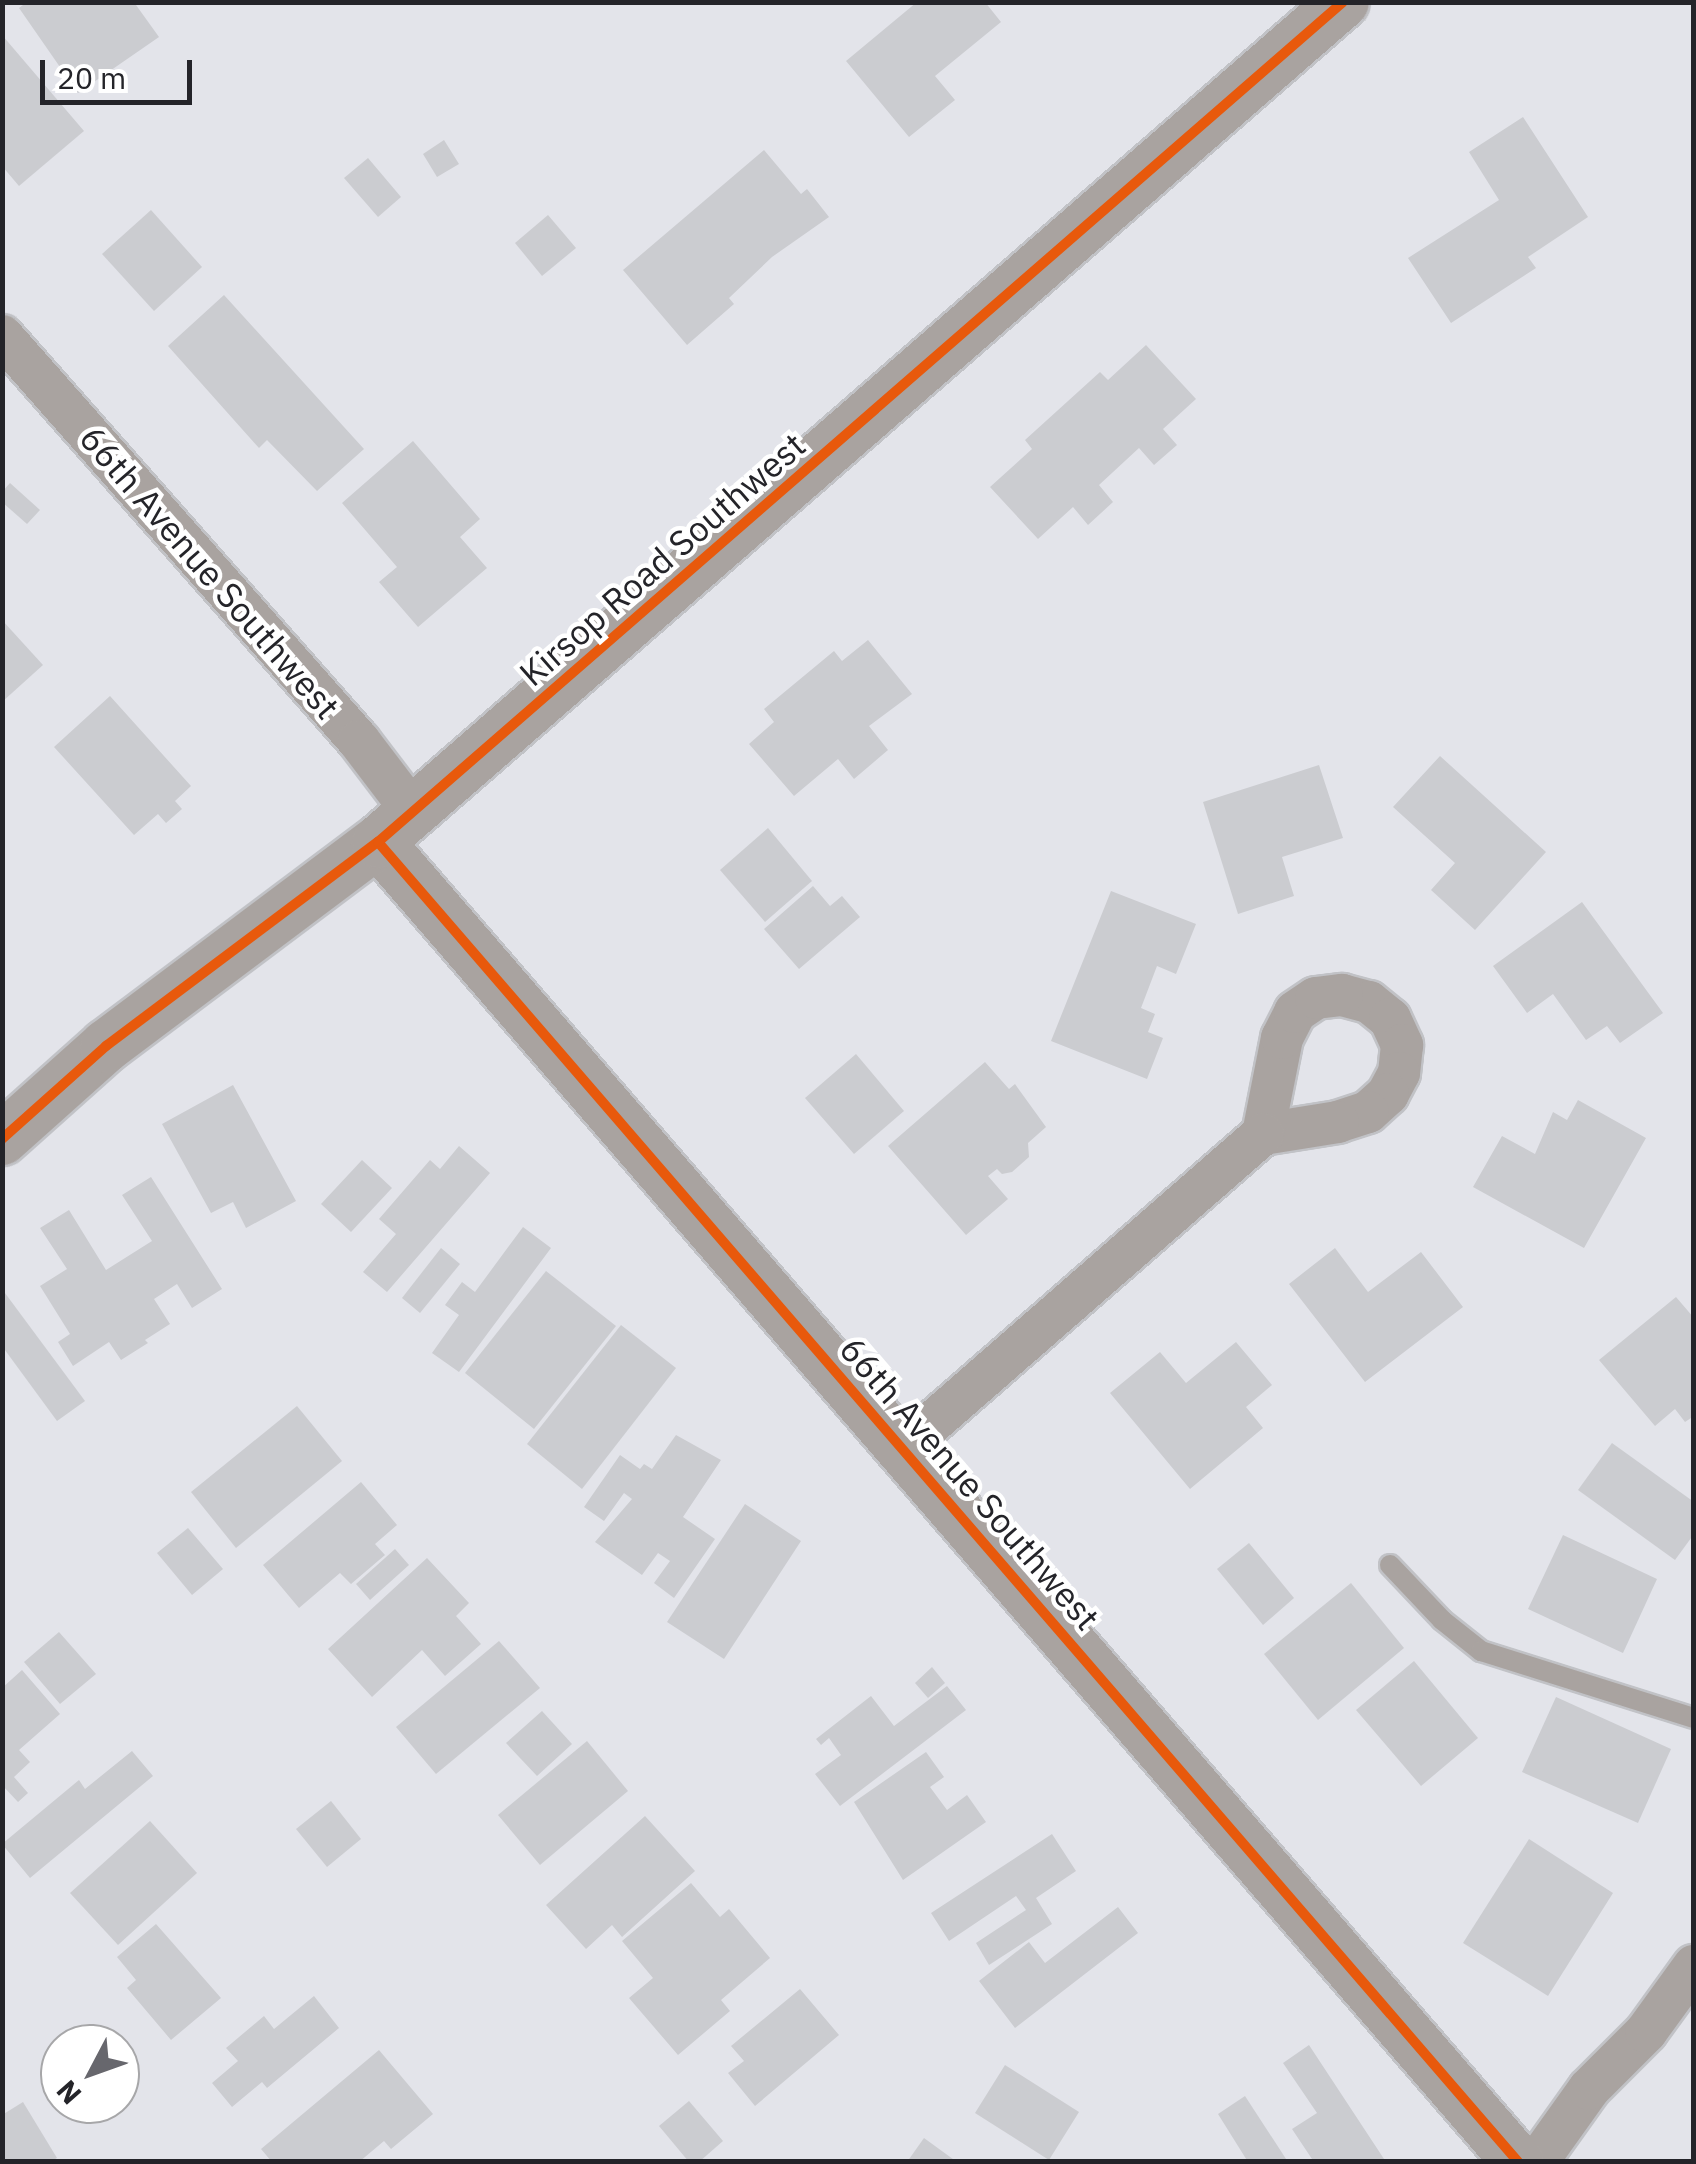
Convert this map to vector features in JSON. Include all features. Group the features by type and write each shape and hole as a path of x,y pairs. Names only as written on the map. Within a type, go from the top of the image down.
{"street":[{"name":"Kirsop Road Southwest","path":"2,1140 106,1046 396,827 1342,2"},
{"name":"66th Avenue Southwest","path":"2,336 359,741 396,827 902,1449 1518,2162"},
{"path":"902,1449 1263,1134"},
{"path":"1537,2162 1590,2089 1646,2032 1694,1966"}],"lane":[{"path":"1390,1565 1442,1620 1481,1650 1694,1718"}],"building":[{"path":"27,2 140,2 136,5 159,37 78,93 19,8"},
{"path":"917,2 985,2 1001,22 935,76 955,100 909,137 846,61"},
{"path":"2,35 84,131 19,186 2,166"},
{"path":"1523,117 1588,217 1528,257 1536,268 1451,323 1408,258 1499,200 1469,152"},
{"path":"444,140 459,164 437,177 423,154"},
{"path":"764,150 801,194 807,189 829,217 772,257 729,298 734,304 687,345 623,270"},
{"path":"368,158 401,197 378,217 344,178"},
{"path":"151,210 202,267 154,311 102,254"},
{"path":"548,215 576,248 542,276 515,243"},
{"path":"224,295 364,449 317,491 267,440 259,448 168,346"},
{"path":"1146,345 1196,399 1163,429 1177,445 1154,465 1139,448 1099,485 1113,502 1088,525 1073,507 1038,539 990,487 1032,449 1025,440 1100,372 1108,380"},
{"path":"413,441 480,519 460,537 487,568 418,627 379,582 397,567 342,503"},
{"path":"10,483 40,510 27,524 2,502 2,492"},
{"path":"2,620 43,665 2,702"},
{"path":"868,640 912,694 869,726 888,750 854,779 838,759 794,796 749,744 774,722 764,709 834,651 842,661"},
{"path":"110,696 191,786 175,801 182,809 166,823 158,814 134,835 54,747"},
{"path":"1440,756 1546,852 1475,930 1431,890 1455,863 1393,807"},
{"path":"1319,765 1343,838 1282,857 1294,896 1238,914 1203,802"},
{"path":"768,828 812,881 765,922 720,870"},
{"path":"813,886 830,906 842,896 860,917 799,969 764,929"},
{"path":"1111,891 1196,924 1176,974 1157,966 1141,1008 1155,1014 1148,1032 1163,1038 1147,1079 1051,1041"},
{"path":"1582,902 1663,1013 1620,1043 1607,1026 1586,1040 1553,994 1527,1013 1493,966"},
{"path":"856,1054 904,1111 854,1154 805,1098"},
{"path":"985,1062 1009,1089 1015,1084 1046,1127 1028,1143 1029,1157 1012,1172 1002,1174 997,1169 988,1176 1008,1199 966,1235 888,1146"},
{"path":"233,1085 296,1201 246,1228 233,1202 211,1213 162,1124"},
{"path":"1578,1100 1646,1138 1584,1248 1473,1187 1502,1136 1535,1154 1553,1112 1567,1120"},
{"path":"459,1146 490,1173 387,1292 363,1272 396,1234 379,1219 430,1160 440,1169"},
{"path":"362,1160 392,1188 351,1232 321,1204"},
{"path":"151,1177 222,1289 192,1308 177,1284 154,1299 170,1324 145,1340 148,1343 121,1360 109,1342 73,1366 58,1342 70,1334 40,1286 67,1269 40,1228 69,1210 106,1270 152,1241 122,1195"},
{"path":"523,1227 551,1248 459,1372 432,1353 459,1315 445,1305 462,1282 475,1292"},
{"path":"441,1248 460,1264 420,1313 402,1298"},
{"path":"1335,1248 1368,1292 1421,1252 1463,1307 1365,1382 1289,1284"},
{"path":"546,1271 616,1326 534,1429 465,1373"},
{"path":"2,1289 85,1401 57,1421 2,1346"},
{"path":"1676,1297 1694,1318 1694,1416 1685,1422 1675,1409 1655,1426 1599,1360"},
{"path":"621,1325 676,1368 582,1489 527,1444"},
{"path":"1236,1342 1272,1385 1246,1407 1263,1428 1190,1489 1110,1393 1160,1352 1186,1383"},
{"path":"297,1406 342,1461 236,1548 191,1492"},
{"path":"676,1435 721,1460 683,1517 715,1539 674,1598 654,1583 670,1561 658,1553 642,1575 595,1542 632,1499 624,1493 604,1521 584,1507 620,1455 640,1469 644,1464 652,1469"},
{"path":"1612,1443 1694,1502 1694,1534 1675,1560 1578,1490"},
{"path":"361,1482 397,1525 375,1544 385,1555 351,1584 340,1573 299,1608 263,1565"},
{"path":"745,1504 801,1541 724,1659 667,1622"},
{"path":"188,1528 223,1569 192,1595 157,1553"},
{"path":"1563,1535 1657,1579 1623,1653 1528,1609"},
{"path":"1249,1543 1294,1598 1263,1625 1217,1569"},
{"path":"395,1549 409,1565 370,1600 356,1584"},
{"path":"427,1558 469,1603 456,1616 481,1644 445,1676 422,1650 372,1697 328,1649"},
{"path":"1351,1583 1404,1648 1318,1720 1264,1654"},
{"path":"59,1632 96,1674 60,1704 24,1662"},
{"path":"499,1641 540,1688 436,1774 396,1727"},
{"path":"1414,1661 1478,1738 1421,1786 1356,1710"},
{"path":"932,1667 945,1683 928,1698 915,1683"},
{"path":"22,1670 60,1714 19,1750 30,1762 14,1777 28,1793 18,1802 2,1785 2,1688"},
{"path":"947,1686 966,1710 840,1806 815,1774 841,1755 829,1738 821,1745 816,1739 871,1696 894,1726"},
{"path":"1556,1697 1671,1749 1638,1823 1522,1772"},
{"path":"542,1711 572,1744 537,1776 506,1743"},
{"path":"587,1741 628,1791 540,1865 498,1815"},
{"path":"132,1751 153,1776 30,1878 2,1844 79,1780 85,1789"},
{"path":"926,1752 944,1777 930,1787 947,1810 967,1795 986,1822 903,1880 854,1802"},
{"path":"331,1801 361,1839 327,1867 296,1829"},
{"path":"645,1816 695,1871 622,1937 612,1925 586,1949 546,1905"},
{"path":"150,1821 197,1873 118,1945 70,1893"},
{"path":"1052,1834 1076,1871 1036,1898 1052,1924 989,1965 976,1943 1026,1910 1016,1896 949,1941 931,1913"},
{"path":"1529,1839 1613,1893 1548,1996 1463,1943"},
{"path":"691,1883 720,1917 729,1909 770,1958 721,2000 730,2011 678,2055 629,1998 653,1978 622,1941"},
{"path":"1118,1907 1138,1933 1015,2028 979,1981 1029,1942 1045,1963"},
{"path":"156,1924 221,1998 171,2040 127,1988 136,1980 117,1957"},
{"path":"800,1989 839,2035 755,2106 728,2073 744,2061 731,2046"},
{"path":"314,1996 339,2028 267,2088 262,2082 232,2107 212,2083 238,2061 226,2048 264,2016 274,2029"},
{"path":"1309,2045 1386,2162 1314,2162 1292,2129 1317,2113 1283,2063"},
{"path":"379,2050 433,2114 391,2149 384,2141 359,2162 272,2162 261,2149"},
{"path":"1005,2065 1079,2112 1049,2160 975,2113"},
{"path":"1245,2096 1288,2162 1248,2162 1218,2114"},
{"path":"689,2101 723,2141 699,2162 689,2162 659,2126"},
{"path":"23,2102 57,2158 50,2162 2,2162 2,2115"},
{"path":"924,2138 957,2162 907,2162"}],"cycle path":[{"path":"2,1139 106,1046 378,842 1343,2"},
{"path":"378,842 1518,2162"}]}
